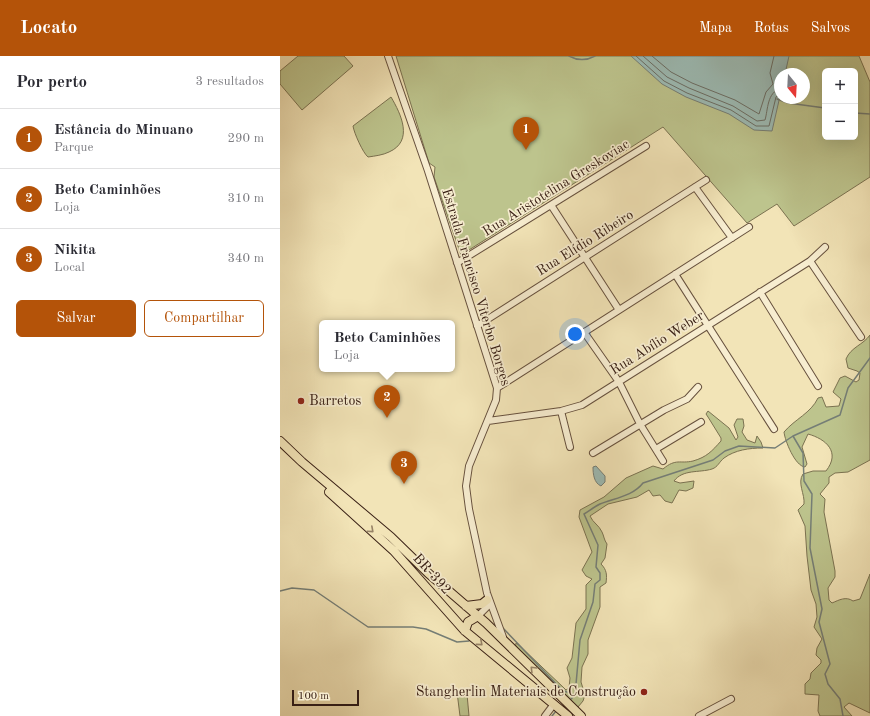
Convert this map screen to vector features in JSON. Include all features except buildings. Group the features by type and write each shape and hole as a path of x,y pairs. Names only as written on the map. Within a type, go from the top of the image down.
{"highway":[{"name":"BR-392","path":"280,441 302,462 391,537 428,573 478,616 581,716"},
{"name":"BR-392","path":"280,446 394,551 465,631 568,716"},
{"path":"466,606 482,604 488,598"},
{"path":"465,631 468,622 478,616"},
{"path":"507,666 515,663 518,654"}],"street":[{"name":"Estrada Francisco Viterbo Borges","path":"388,56 497,388 496,400 469,466 466,486 469,509 488,598 506,642"},
{"name":"Rua Aristotelina Greskoviac","path":"457,264 646,146"},
{"name":"Rua Elídio Ribeiro","path":"477,326 706,180"},
{"path":"695,187 732,238"},
{"path":"551,205 619,310"},
{"path":"497,388 749,227"},
{"name":"Rua Abílio Weber","path":"488,420 561,412 582,405 810,261 825,247"},
{"path":"810,261 861,337"},
{"path":"675,274 774,429"},
{"path":"760,292 818,386"},
{"path":"584,332 619,382 640,424 663,461"},
{"path":"593,453 624,436 640,424 687,399 698,388"},
{"path":"561,412 570,447"},
{"path":"656,449 702,422"},
{"path":"478,616 487,607 488,598"},
{"path":"699,716 731,699"},
{"path":"545,716 554,704"}],"green space":[{"path":"298,56 344,56 353,66 302,110 280,84 280,71"},
{"path":"396,56 859,56 870,82 870,177 794,226 777,204 747,223 663,127 461,255 434,177 435,167 429,163"},
{"path":"391,97 398,111 403,127 401,141 397,147 389,152 382,155 368,157 359,143 353,126"},
{"path":"870,335 870,460 848,472 835,473 829,477 829,483 820,494 825,499 824,512 835,571 835,577 828,588 829,600 832,603 842,599 853,601 860,599 870,574 870,713 849,703 844,707 852,716 820,716 818,711 819,695 805,694 805,684 810,679 811,673 821,663 821,660 816,655 817,648 822,639 814,627 817,617 816,604 811,590 805,526 798,510 804,504 801,477 803,474 813,471 826,471 832,458 832,452 826,443 821,439 808,434 802,447 807,464 805,467 801,466 791,452 784,432 811,408 818,398 822,397 826,407 839,406 841,399 833,392 840,378 845,376 856,382 859,380 860,373 848,368 846,359 854,349"},
{"path":"708,411 729,428 736,440 738,437 734,425 737,419 743,419 744,426 742,432 747,440 755,443 757,436 763,448 737,451 728,455 712,469 687,473 678,477 674,481 680,483 694,481 693,488 686,491 679,490 672,503 665,501 660,495 653,496 649,490 637,497 608,504 590,516 601,530 607,544 605,558 601,564 606,573 606,583 600,587 600,607 588,640 588,654 582,667 581,682 585,695 583,701 578,707 515,650 516,643 566,690 569,688 570,678 567,668 572,658 576,623 586,609 586,585 592,579 586,576 582,570 592,552 579,517 580,510 604,497 626,478 653,466 663,469 675,462 693,461 702,458 709,453 721,441 721,438 706,414"},
{"path":"457,692 467,694 469,716 460,716"}],"water":[{"path":"631,56 789,56 786,68 774,68 774,104 778,104 772,131 754,130 729,114 686,97 662,84"},
{"path":"596,466 605,476 605,482 601,486 595,481 593,467"}],"waterway":[{"path":"569,56 582,60 595,56"},
{"path":"795,104 822,108"},
{"path":"858,113 870,114"},
{"path":"570,700 575,695 580,640 593,602 595,584 600,580 600,573 596,567 598,545 584,514 600,504 629,494 643,483 713,460 725,451 739,446 775,448 793,436 840,415 848,388 870,358"},
{"path":"793,436 803,453 804,481 812,494 810,548 822,609 819,622 830,664 825,674 828,684 840,699 843,716"},
{"path":"280,591 292,588 314,590 368,627 413,627 426,629 457,642 469,641"},
{"path":"502,627 562,690 574,695"},
{"path":"552,716 556,711"}],"place":[{"name":"Estância do Minuano","path":"526,150"},
{"name":"Barretos","path":"301,401"},
{"name":"Beto Caminhões","path":"387,418"},
{"name":"Nikita","path":"404,484"},
{"name":"Stangherlin Materiais de Construção","path":"644,692"}]}
